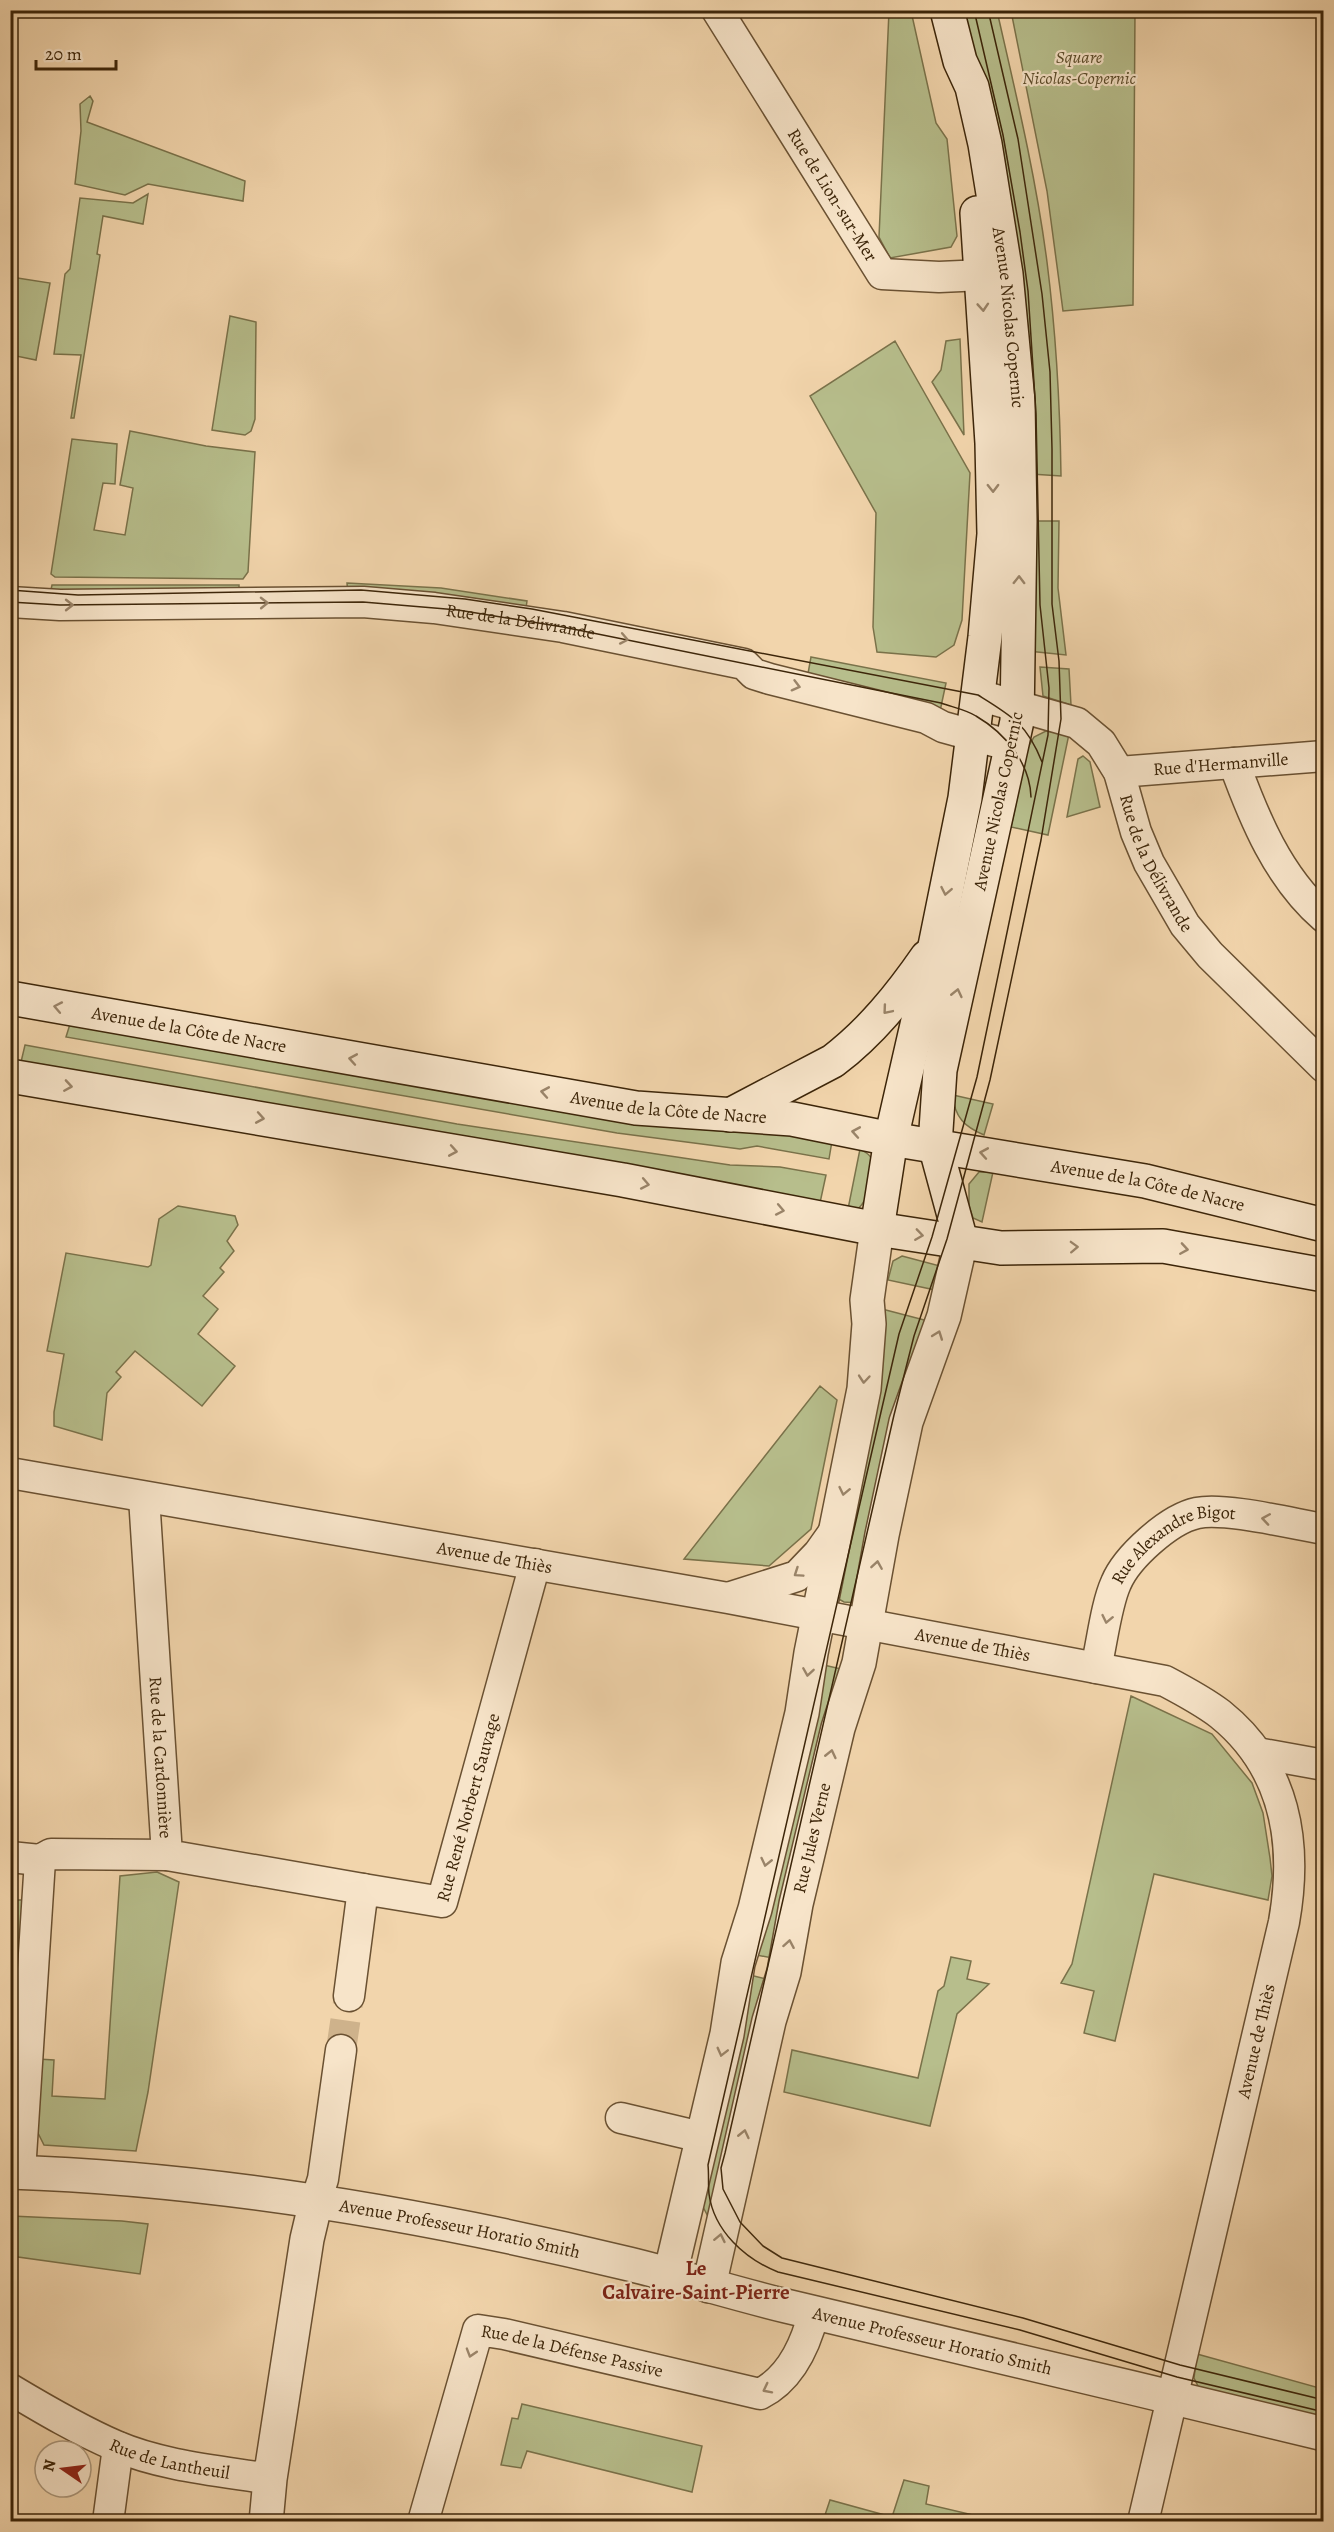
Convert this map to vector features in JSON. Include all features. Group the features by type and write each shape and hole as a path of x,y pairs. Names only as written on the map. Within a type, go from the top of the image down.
{"main road":[{"name":"Avenue Nicolas Copernic","path":"918,1390 944,1316 961,1241 935,1144 940,1070 1019,706 1018,401 993,274 979,224 960,90 960,61 947,10"},
{"name":"Avenue Nicolas Copernic","path":"836,1529 864,1389 869,1324 867,1300 891,1138 935,946 965,798 973,736 994,534 993,274"},
{"path":"728,1116 833,1061 848,1049 868,1032 898,997 935,946"},
{"name":"Avenue de la Côte de Nacre","path":"10,998 636,1108 792,1119 891,1138 1145,1180 1323,1225"},
{"path":"10,1076 623,1180 877,1229 1001,1248 1164,1246 1323,1275"},
{"name":"Rue Jules Verne","path":"709,2286 769,2021 784,1972 796,1904 838,1728 859,1663 882,1535 906,1422 918,1390"},
{"path":"670,2275 727,2034 738,1963 755,1909 802,1713 818,1614 836,1529"},
{"name":"Avenue Professeur Horatio Smith","path":"15,2172 202,2186 316,2201 500,2234 1323,2434"},
{"path":"270,2521 270,2479 307,2239 316,2201"}],"street":[{"name":"Rue de Lion-sur-Mer","path":"717,10 882,274 939,277 993,274"},
{"name":"Rue de la Délivrande","path":"10,602 71,605 363,602 434,608 530,621 744,664 754,674 766,678 926,718 943,727 1012,746"},
{"name":"Rue de la Délivrande","path":"978,695 1077,723 1086,728 1101,743 1119,772 1136,832 1149,863 1185,925 1210,956 1323,1067"},
{"name":"Rue d'Hermanville","path":"1119,772 1323,756"},
{"path":"1234,763 1253,815 1279,864 1312,907 1323,917"},
{"name":"Avenue de Thiès","path":"10,1473 818,1614 1165,1681 1202,1701 1221,1715 1257,1753 1274,1787 1287,1825 1291,1864 1287,1902 1143,2522"},
{"name":"Rue de la Cardonnière","path":"144,1497 167,1855 363,1889"},
{"name":"Rue Alexandre Bigot","path":"1096,1668 1115,1585 1135,1554 1169,1527 1196,1513 1219,1513 1323,1529"},
{"path":"729,1598 797,1576 819,1553 836,1529"},
{"name":"Rue René Norbert Sauvage","path":"363,1889 442,1902 535,1564"},
{"path":"1257,1753 1323,1765"},
{"path":"10,1857 40,1860 51,1854 167,1855"},
{"path":"15,2172 40,1860"},
{"path":"349,1996 363,1889"},
{"path":"316,2201 323,2179 341,2050"},
{"path":"621,2118 701,2137"},
{"name":"Rue de la Défense Passive","path":"423,2522 478,2330 504,2334 760,2394 773,2387 788,2370 808,2334 814,2312"},
{"name":"Rue de Lantheuil","path":"10,2389 52,2414 118,2447 197,2468 270,2479"},
{"path":"108,2522 118,2447"}],"green space":[{"path":"889,11 911,11 936,123 947,139 957,236 951,247 890,258 879,237"},
{"path":"964,11 997,11 1025,136 1050,289 1057,369 1061,476 1031,474"},
{"name":"Square Nicolas-Copernic","path":"1011,11 1135,11 1133,305 1063,311 1047,191"},
{"path":"90,96 93,101 87,122 245,181 243,201 148,184 125,195 75,184 81,131 80,104"},
{"path":"148,194 143,224 103,216 97,254 100,255 74,418 71,418 81,355 54,354 65,274 70,269 80,198 133,203"},
{"path":"11,277 50,283 36,360 11,355"},
{"path":"230,316 256,322 255,419 251,431 245,435 212,430"},
{"path":"960,339 964,435 932,382 941,370 946,341"},
{"path":"895,341 970,473 962,620 954,645 936,657 877,652 873,627 876,513 810,396"},
{"path":"130,431 206,446 255,452 248,572 243,579 55,577 51,574 72,439 117,444 115,484 103,483 94,530 125,535 133,488 120,485"},
{"path":"1032,521 1059,521 1058,588 1066,655 1028,651"},
{"path":"347,583 441,588 527,601 525,615 348,595"},
{"path":"52,585 239,585 239,597 49,599"},
{"path":"811,657 946,683 939,716 807,679"},
{"path":"1040,667 1069,669 1071,705 1043,696"},
{"path":"1046,731 1069,734 1048,835 1011,827 1028,747 1034,737"},
{"path":"1083,756 1090,762 1100,807 1067,817 1078,759"},
{"path":"70,1024 698,1129 782,1134 832,1141 829,1159 757,1146 740,1149 617,1133 66,1037"},
{"path":"25,1045 457,1124 730,1165 780,1167 826,1175 820,1203 413,1128 21,1062"},
{"path":"953,1095 993,1104 984,1135 966,1125 958,1115"},
{"path":"860,1149 871,1158 873,1178 862,1205 858,1209 848,1209"},
{"path":"979,1172 993,1172 982,1222 973,1218 969,1206 969,1184"},
{"path":"178,1206 235,1216 238,1225 227,1241 234,1251 220,1268 224,1272 203,1296 218,1309 198,1334 235,1366 202,1406 135,1351 116,1372 121,1377 107,1393 102,1440 54,1426 54,1412 64,1354 47,1351 66,1253 148,1267 151,1265 159,1219"},
{"path":"902,1256 940,1266 940,1291 888,1280 893,1261"},
{"path":"882,1309 932,1322 857,1603 844,1602 835,1597"},
{"path":"820,1386 837,1400 811,1529 769,1566 684,1559"},
{"path":"815,1663 850,1671 783,1960 746,1953"},
{"path":"1131,1696 1212,1734 1252,1783 1263,1813 1272,1876 1268,1900 1154,1874 1115,2041 1084,2033 1094,1991 1061,1983 1072,1964"},
{"path":"157,1872 179,1882 148,2092 136,2151 44,2145 36,2129 38,2059 54,2060 52,2096 105,2099 120,1876"},
{"path":"11,1900 23,1900 20,1985 11,1986"},
{"path":"951,1957 971,1961 967,1979 989,1984 957,2014 930,2126 784,2092 792,2050 918,2078 938,1991 944,1986"},
{"path":"742,1973 778,1982 714,2228 702,2205"},
{"path":"11,2216 148,2224 140,2274 11,2256"},
{"path":"1197,2354 1323,2389 1323,2418 1201,2392 1194,2378"},
{"path":"522,2404 702,2446 692,2492 527,2451 521,2468 501,2465 512,2418 518,2419"},
{"path":"904,2480 929,2486 926,2504 990,2519 989,2521 823,2521 830,2500 892,2517"}],"tunnel":[{"path":"341,2050 349,1996"}],"tram line":[{"path":"974,10 1003,135 1028,291 1036,414 1040,605 1049,688 1048,735 977,1077 932,1237 899,1334 708,2165 709,2194 717,2220 724,2232 754,2260 778,2272 1020,2330 1177,2377 1324,2412"},
{"path":"988,10 1018,139 1042,294 1050,372 1052,604 1059,661 1061,719 1041,840 990,1080 947,1239 914,1336 894,1415 721,2168 723,2189 740,2222 763,2246 782,2258 1023,2318 1180,2365 1324,2400"},
{"path":"10,590 78,595 361,590 465,599 532,609 978,695 1017,722 1030,738 1042,762"},
{"path":"10,602 60,605 363,602 458,610 563,627 941,703 964,710 987,723 1014,750 1026,772 1031,797"}],"district":[{"name":"Le Calvaire-Saint-Pierre","path":"696,2280"}]}
